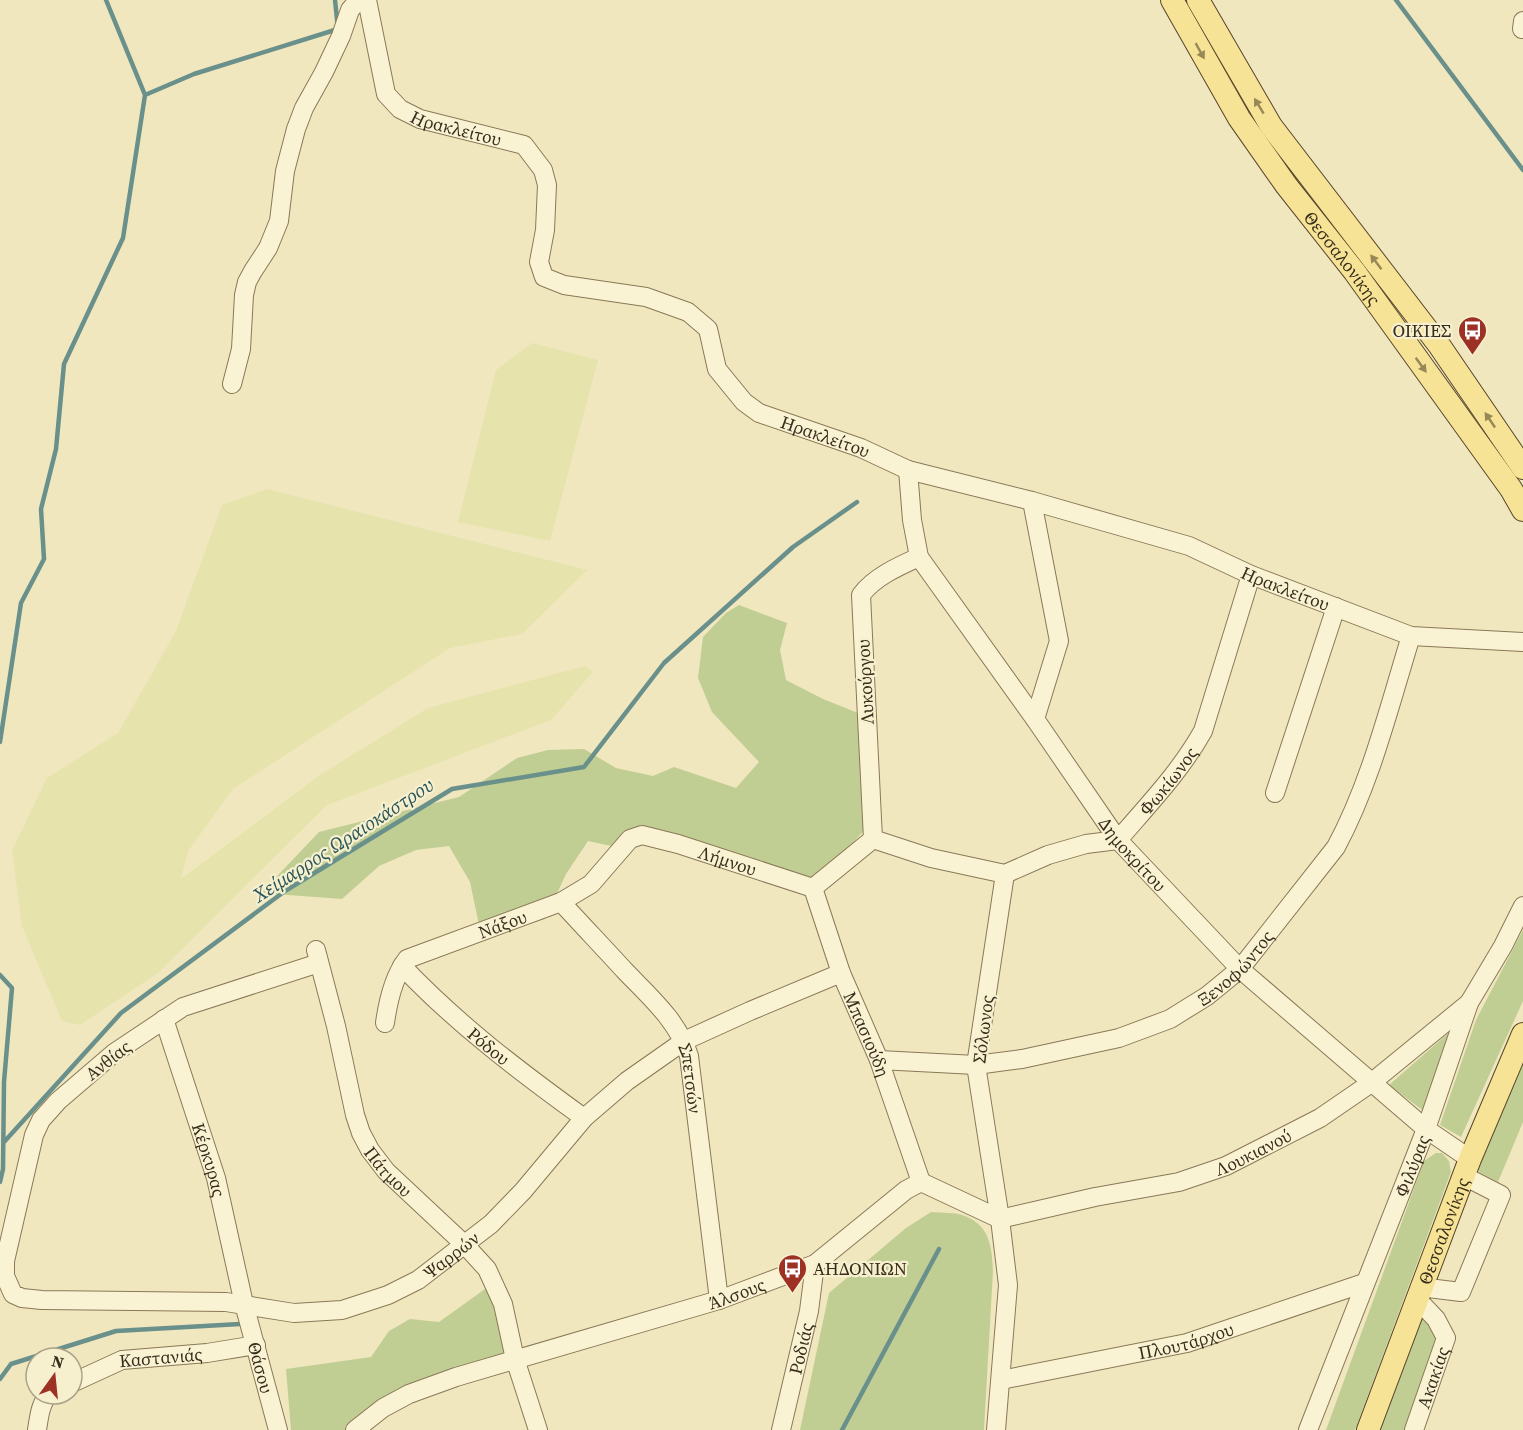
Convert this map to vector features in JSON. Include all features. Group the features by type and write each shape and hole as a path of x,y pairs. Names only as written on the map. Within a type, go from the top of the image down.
{"main road":[{"name":"Θεσσαλονίκης","path":"1172,0 1239,118 1286,185 1354,271 1511,489 1523,510"},
{"name":"Θεσσαλονίκης","path":"1198,0 1271,126 1439,345 1523,468"},
{"name":"Θεσσαλονίκης","path":"1368,1430 1467,1167 1523,1034"}],"street":[{"path":"232,384 242,340 244,295 247,282 268,248 279,221 285,171 296,129 304,108 324,72 350,10 355,4 365,0"},
{"name":"Ηρακλείτου","path":"365,0 386,94 400,109 420,119 524,145 543,170 547,185 545,230 539,262 544,277 564,285 646,297 688,312 708,329 717,369 744,402 759,412 861,448 908,470 1032,501 1189,546 1251,574 1411,636 1523,642"},
{"name":"Δημοκρίτου","path":"908,470 912,520 919,557 1118,840 1240,969 1501,1196 1461,1292 1418,1293"},
{"path":"1032,501 1059,641 1035,719"},
{"name":"Λυκούργου","path":"873,839 861,595 867,587 895,568 919,557"},
{"name":"Φωκίωνος","path":"1118,840 1167,784 1191,753 1203,731 1251,574"},
{"path":"1275,793 1336,608"},
{"name":"Ξενοφώντος","path":"879,1060 976,1065 1022,1059 1119,1038 1170,1019 1207,996 1240,969 1321,869 1336,847 1347,826 1372,761 1411,636"},
{"name":"Λήμνου","path":"642,835 678,844 813,888"},
{"name":"Νάξου","path":"402,966 407,959 561,902 591,884 630,839 642,835"},
{"path":"813,888 873,839 931,858 1005,874 1048,855 1086,844 1118,840"},
{"name":"Σόλωνος","path":"1000,1219 976,1065 1005,874"},
{"name":"Μπασιούδη","path":"813,888 841,973 879,1060 921,1182"},
{"name":"Σπετσών","path":"561,902 674,1024 684,1041 689,1056 719,1300"},
{"name":"Φιλύρας","path":"1308,1430 1426,1129 1469,1003 1503,946 1523,906"},
{"name":"Ανθίας","path":"4,1261 29,1154 41,1120 58,1101 114,1053 183,1007 318,957"},
{"name":"Πάτμου","path":"318,957 361,1132 370,1150 386,1171 465,1245 487,1269 496,1284 503,1304 515,1359 538,1430"},
{"path":"385,1023 387,1006 402,966"},
{"name":"Ρόδου","path":"402,966 454,1018 481,1041 584,1118"},
{"name":"Ψαρρών","path":"4,1261 5,1276 13,1294 30,1300 244,1304 266,1310 294,1312 342,1310 364,1304 418,1280 491,1224 523,1191 584,1118 627,1082 684,1041 841,973"},
{"name":"Λουκιανού","path":"1000,1219 1095,1197 1179,1182 1226,1166 1320,1118 1371,1083 1469,1003"},
{"name":"Κέρκυρας","path":"164,1019 216,1178 244,1304"},
{"path":"921,1182 1000,1219 1008,1285 996,1430"},
{"name":"Άλσους","path":"355,1430 383,1408 409,1394 456,1377 719,1300 815,1264 906,1190 921,1182"},
{"name":"Ροδιάς","path":"781,1430 809,1311 815,1264"},
{"name":"Πλουτάρχου","path":"1001,1380 1187,1343 1364,1283"},
{"name":"Ακακίας","path":"1414,1430 1446,1338 1437,1319 1418,1293"},
{"name":"Θάσου","path":"244,1304 278,1430"},
{"name":"Καστανιάς","path":"84,1377 122,1360 207,1353 256,1345"},
{"path":"37,1430 41,1406"}],"shaded area":[{"path":"532,343 598,360 550,541 458,522 496,370"},
{"path":"267,489 587,570 522,634 450,648 233,789 188,851 181,879 320,775 428,708 585,666 593,672 551,720 327,805 158,973 80,1025 62,1021 22,926 12,850 47,778 118,733 176,631 222,505"}],"green space":[{"path":"739,605 787,623 780,650 786,680 823,699 863,715 876,818 809,889 630,832 611,846 588,841 566,874 545,919 482,939 470,882 449,846 416,850 379,866 342,899 261,893 319,832 459,797 517,758 548,750 584,749 616,768 653,776 674,767 736,788 759,762 712,712 698,678 703,637 726,613"},
{"path":"1523,930 1523,1001 1461,1137 1440,1125 1476,1020"},
{"path":"1453,1029 1425,1112 1389,1085"},
{"path":"1523,1063 1523,1122 1498,1182 1479,1172 1479,1167"},
{"path":"1436,1153 1442,1153 1449,1161 1451,1172 1355,1430 1326,1430 1424,1161"},
{"path":"931,1212 957,1214 973,1220 985,1231 992,1254 984,1430 800,1430 829,1293 906,1228"},
{"path":"492,1284 510,1356 352,1430 291,1430 286,1369 371,1357 389,1331 410,1319 439,1322"},
{"path":"1423,1317 1428,1318 1439,1342 1408,1430 1379,1430 1418,1321"}],"waterway":[{"name":"Χείμαρρος Ωραιοκάστρου","path":"0,742 21,603 44,559 41,509 56,449 64,364 123,238 145,95 106,0"},
{"name":"Χείμαρρος Ωραιοκάστρου","path":"145,95 194,74 338,29 335,0"},
{"path":"1396,0 1523,170"},
{"name":"Χείμαρρος Ωραιοκάστρου","path":"4,1142 121,1013 285,891 452,789 584,767 664,663 793,547 857,502"},
{"name":"Χείμαρρος Ωραιοκάστρου","path":"0,975 12,988 4,1082 3,1169 0,1182"},
{"name":"Χείμαρρος Ωραιοκάστρου","path":"842,1430 939,1249"},
{"name":"Χείμαρρος Ωραιοκάστρου","path":"0,1379 11,1364 116,1331 240,1324"}],"place":[{"name":"ΟΙΚΙΕΣ","path":"1472,356"},
{"name":"ΑΗΔΟΝΙΩΝ","path":"792,1294"}]}
